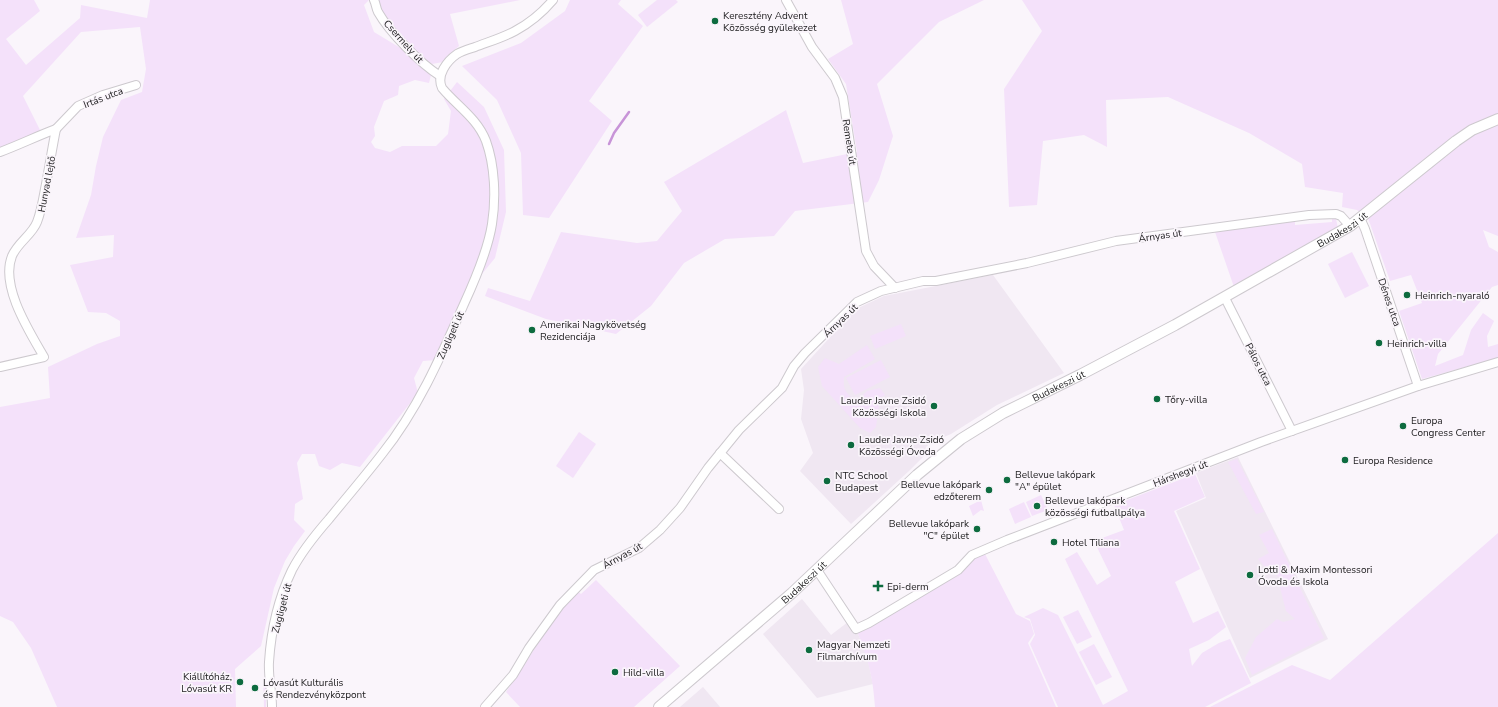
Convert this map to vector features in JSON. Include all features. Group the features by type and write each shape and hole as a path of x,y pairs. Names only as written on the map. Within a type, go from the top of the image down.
{"main road":[{"name":"Budakeszi út","path":"658,707 772,611 917,475 961,439 1013,407 1080,374 1225,298 1350,226 1456,141 1472,130 1498,119"}],"street":[{"name":"Csermely út","path":"374,0 378,11 395,34 440,76"},
{"path":"440,76 443,69 458,54 514,31 530,22 543,11 552,0"},
{"name":"Remete út","path":"786,0 812,47 835,78 843,97 866,251 874,266 895,288"},
{"name":"Zugligeti út","path":"272,707 269,662 274,630 283,592 292,570 304,550 383,453 402,427 422,394 470,291 486,249 492,225 494,189 490,157 486,142 480,129 473,119 442,88 440,76"},
{"name":"Irtás utca","path":"56,129 78,106 103,95 136,85"},
{"path":"0,152 18,146 56,129"},
{"name":"Hunyad lejtő","path":"0,367 44,357 13,297 9,266 11,257 16,247 33,229 40,214 56,129"},
{"name":"Árnyas út","path":"485,707 512,676 528,648 565,599 594,570 639,548 660,530 680,508 720,453 739,430 782,388 794,366 805,353 857,302 881,291 1027,263 1116,241 1309,215 1336,214 1341,216 1350,226"},
{"name":"Dénes utca","path":"1360,218 1418,386"},
{"name":"Pálos utca","path":"1225,298 1292,432"},
{"name":"Hárshegyi út","path":"817,570 856,629 869,623 958,570 972,555 1007,540 1418,386 1498,362"},
{"path":"720,453 779,508"}],"shaded area":[{"path":"0,0 34,0 40,11 6,39 26,65 80,18 81,5 147,18 150,0 369,0 364,5 374,32 407,52 431,75 429,83 415,80 399,86 398,95 384,101 374,127 375,136 371,142 375,148 390,152 402,146 436,146 448,134 451,111 444,99 457,82 484,107 504,150 506,212 495,258 469,290 436,360 423,361 414,378 418,393 360,467 342,463 330,470 319,466 315,454 302,454 297,463 303,499 295,504 294,520 305,531 285,561 274,588 261,646 235,669 236,707 57,707 31,648 13,622 0,616 0,407 50,398 48,367 97,344 120,336 120,321 106,313 88,312 70,265 113,257 114,235 76,238 91,195 103,137 121,100 142,92 146,69 140,27 81,32 23,96 42,134 0,152"},
{"path":"377,0 520,0 450,14 459,46 447,56 443,62 432,64 412,48 398,33 382,12"},
{"path":"570,0 621,0 618,4 643,26 589,101 612,121 549,218 523,215 521,153 497,100 462,66 521,43 565,11"},
{"path":"657,0 676,0 678,2 647,27 638,15"},
{"path":"841,0 984,0 939,22 877,84 893,136 879,180 868,202 795,211 774,236 725,239 684,263 651,306 616,334 546,319 485,296 488,288 530,301 561,232 637,243 657,241 682,211 664,182 786,110 803,163 857,152 846,84 828,59 853,44"},
{"path":"1022,0 1498,0 1498,236 1483,230 1489,247 1498,252 1498,285 1492,287 1438,354 1435,366 1463,355 1471,330 1483,313 1494,321 1487,336 1488,347 1498,344 1498,358 1422,379 1399,311 1422,303 1411,275 1390,281 1368,218 1357,210 1342,207 1343,193 1305,187 1302,164 1249,133 1168,97 1106,100 1107,147 1084,135 1043,141 1037,205 1009,207 1004,89 1042,31"},
{"path":"1332,219 1336,219 1338,228 1234,287 1215,232 1295,221 1295,225 1332,222"},
{"path":"1352,252 1369,286 1345,298 1328,264"},
{"path":"993,275 1064,373 997,405 951,434 932,442 926,447 924,456 851,524 800,471 813,453 801,419 804,390 801,369 856,309 884,296"},
{"path":"901,324 906,336 875,349 870,336"},
{"path":"867,345 875,359 844,377 844,388 854,400 860,398 867,391 880,388 885,395 880,398 876,427 870,433 860,428 822,386 818,367 825,358 839,364"},
{"path":"881,360 890,377 855,395 846,378"},
{"path":"579,432 596,444 573,478 556,466"},
{"name":"Lotti & Maxim Montessori Óvoda és Iskola","path":"1238,457 1328,639 1250,678 1176,511 1206,498 1196,473"},
{"path":"1237,459 1264,512 1256,514 1228,462"},
{"path":"1195,474 1205,497 1174,511 1200,569 1175,582 1193,623 1218,611 1226,627 1209,640 1189,649 1192,666 1202,653 1219,643 1230,639 1251,683 1205,707 1058,707 1030,644 1035,635 1030,619 1024,617 1043,608 1058,615 1103,705 1128,691 1065,559 1077,552 1097,585 1111,576 1094,541 1124,530 1114,505"},
{"name":"Bellevue lakópark közösségi futballpálya","path":"1041,495 1048,510 1032,516 1026,502"},
{"path":"981,500 984,511 981,510 973,516 969,506"},
{"path":"1024,502 1031,517 1015,524 1009,509"},
{"path":"1272,529 1324,638 1252,675 1245,658 1256,637 1277,619 1283,622 1295,619 1286,611 1279,584 1279,577 1265,567 1258,559 1269,553 1259,535"},
{"path":"1498,533 1498,707 1210,707 1292,665 1330,680"},
{"path":"985,554 1016,614 1030,621 1034,634 1028,643 1056,707 875,707 869,667 856,629 972,559"},
{"path":"596,580 680,666 634,707 520,707 506,692 550,623 576,590 581,594"},
{"path":"802,599 831,635 848,622 856,629 867,656 873,684 817,698 763,634"},
{"path":"1078,610 1092,637 1077,644 1063,617"},
{"path":"1094,644 1112,677 1096,685 1079,652"},
{"path":"263,677 266,683 266,707 264,707"},
{"path":"703,687 720,707 680,707"}],"waterway":[{"path":"609,144 614,133 629,112"}],"place":[{"name":"Keresztény Advent Közösség gyülekezet","path":"715,21"},
{"name":"Heinrich-nyaraló","path":"1407,295"},
{"name":"Amerikai Nagykövetség Rezidenciája","path":"532,330"},
{"name":"Heinrich-villa","path":"1379,343"},
{"name":"Tőry-villa","path":"1157,399"},
{"name":"Lauder Javne Zsidó Közösségi Iskola","path":"934,406"},
{"name":"Europa Congress Center","path":"1403,426"},
{"name":"Lauder Javne Zsidó Közösségi Óvoda","path":"851,445"},
{"name":"Europa Residence","path":"1345,460"},
{"name":"Bellevue lakópark \"A\" épület","path":"1007,480"},
{"name":"NTC School Budapest","path":"827,481"},
{"name":"Bellevue lakópark edzőterem","path":"989,490"},
{"name":"Bellevue lakópark közösségi futballpálya","path":"1037,506"},
{"name":"Bellevue lakópark \"C\" épület","path":"977,529"},
{"name":"Hotel Tiliana","path":"1054,542"},
{"name":"Lotti & Maxim Montessori Óvoda és Iskola","path":"1250,575"},
{"name":"Epi-derm","path":"878,586"},
{"name":"Magyar Nemzeti Filmarchívum","path":"809,650"},
{"name":"Hild-villa","path":"615,672"},
{"name":"Kiállítóház, Lóvasút KR","path":"240,682"},
{"name":"Lóvasút Kulturális és Rendezvényközpont","path":"255,688"}]}
